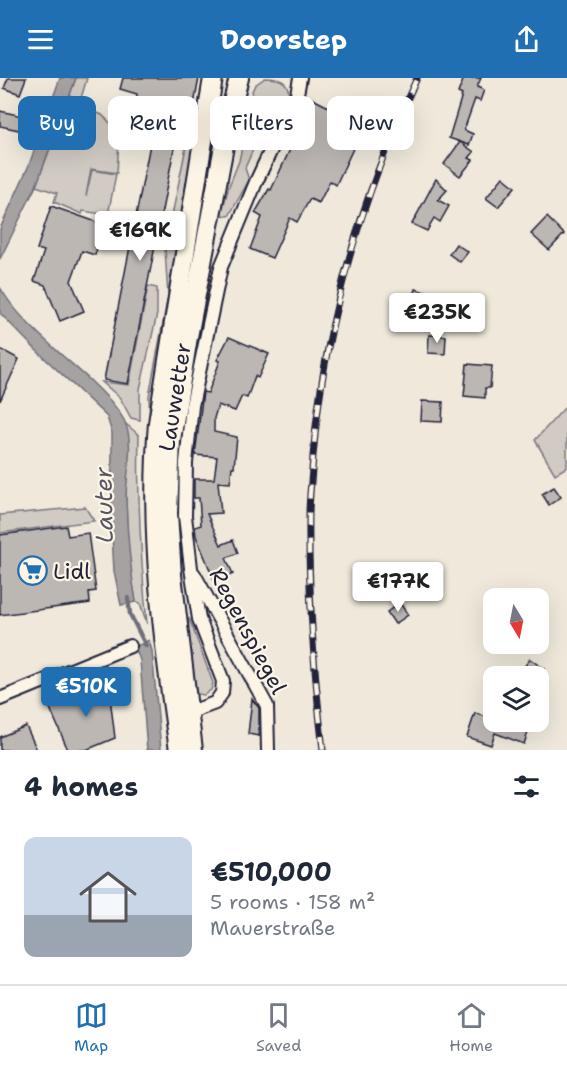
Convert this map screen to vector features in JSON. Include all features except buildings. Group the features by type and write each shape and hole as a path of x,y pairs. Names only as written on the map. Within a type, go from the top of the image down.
{"main road":[{"path":"179,750 158,570 154,514 154,468 161,400 213,78"},
{"path":"194,750 172,575 168,513 171,440 188,337 231,109 239,78"}],"street":[{"name":"Lauwetter","path":"188,713 215,703 222,693 223,681 199,619 190,568 185,516 186,463 192,406 221,267 256,182 297,94 300,78"},
{"name":"Regenspiegel","path":"190,568 267,706 268,750"},
{"path":"0,699 130,646"}],"shaded area":[{"path":"60,78 76,78 69,96 54,96"},
{"path":"76,78 87,78 82,96 69,96"},
{"path":"265,78 281,80 287,85 289,96 253,96 252,91 255,85"},
{"path":"96,112 108,121 108,150 118,150 117,173 91,169 86,196 92,170 116,174 108,215 83,211 82,214 54,202 57,193 36,186 49,150 96,150"},
{"path":"34,150 49,150 36,186 0,259 0,229"},
{"path":"185,150 193,150 150,429 149,396 168,296 165,250"},
{"path":"241,150 253,150 245,168 249,180 229,216 221,215 229,186"},
{"path":"148,286 157,288 157,314 140,389 140,420 131,418 120,398 102,382 129,385"},
{"path":"0,287 29,324 101,391 124,420 129,438 126,511 136,602 121,605 114,571 111,517 112,433 107,417 0,313"},
{"path":"567,405 567,467 555,474 535,440"},
{"path":"126,424 139,435 140,530 147,624 140,603 136,602 127,535"},
{"path":"85,507 94,521 0,533 0,515"},
{"path":"189,618 213,683 211,690 204,695 192,690 187,645"},
{"path":"149,640 161,750 147,750 140,660 135,647"}],"waterway":[{"name":"Lauter","path":"128,598 130,614 146,646"}],"railway":[{"path":"323,750 312,633 309,545 309,501 318,407 336,311 362,216 397,123 417,78"}],"place":[{"name":"Lidl","path":"32,571"}]}
